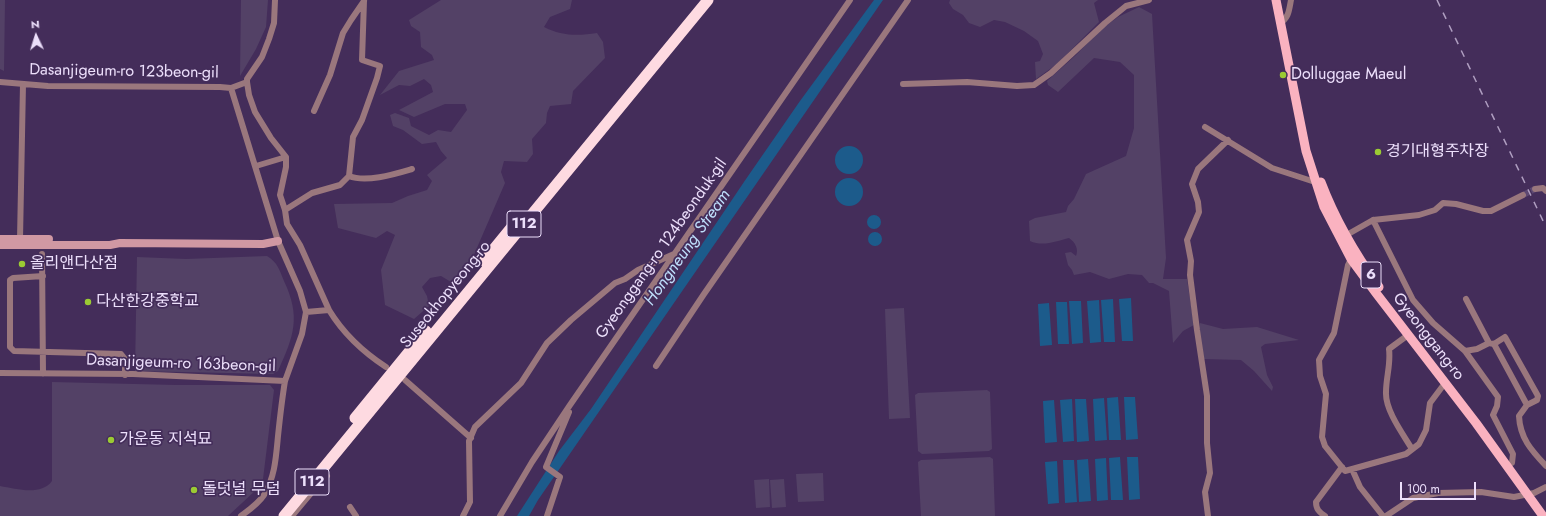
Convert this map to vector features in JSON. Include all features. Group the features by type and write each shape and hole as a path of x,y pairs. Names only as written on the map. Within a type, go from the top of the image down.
{"highway":[{"name":"Suseokhopyeong-ro","path":"274,516 698,0"},
{"name":"Suseokhopyeong-ro","path":"284,516 708,0"}],"main road":[{"name":"Gyeonggang-ro","path":"1276,0 1283,22 1314,158 1322,184 1351,259 1531,494 1546,510"},
{"name":"Gyeonggang-ro","path":"1282,0 1283,22 1306,151 1324,207 1373,279 1512,463 1543,516"}],"street":[{"path":"275,0 274,23 269,39 262,57 249,76 247,82 249,95 255,112 271,138 286,157 286,167 280,195 285,210 287,224 300,245 329,310 337,323 369,356 386,367"},
{"name":"Gyeonggang-ro 124beonduk-gil","path":"500,516 532,462 570,405 850,0"},
{"path":"656,366 704,294 908,0"},
{"path":"1283,22 1288,14 1291,0"},
{"path":"314,111 330,75 343,33 350,20 365,1"},
{"path":"285,210 312,193 340,185 349,176 353,137 362,120 380,66 362,60 365,1"},
{"path":"903,84 968,82 1017,86 1034,85 1051,73 1105,23 1126,6 1146,1"},
{"name":"Dasanjigeum-ro 123beon-gil","path":"0,82 48,86 231,88 278,241 300,291 306,312"},
{"path":"231,88 247,82"},
{"path":"20,239 23,84"},
{"path":"1206,127 1272,168 1315,182"},
{"path":"1208,516 1205,492 1210,473 1207,443 1208,396 1196,330 1190,275 1191,261 1187,240 1198,212 1198,202 1192,184 1198,169 1228,140"},
{"path":"256,166 286,157"},
{"path":"349,176 364,179 412,169"},
{"path":"1535,189 1543,188 1546,191"},
{"path":"1343,237 1373,220 1419,215 1434,210 1443,203 1456,204 1483,211 1491,211 1523,195"},
{"path":"1373,220 1413,300 1434,323 1465,350 1498,397 1498,406 1493,415 1513,454 1512,463"},
{"path":"0,239 110,240 120,243"},
{"path":"0,244 263,244 278,241"},
{"path":"33,245 42,254"},
{"path":"43,374 42,254 46,245"},
{"path":"463,516 470,502 469,441 475,427 521,383 547,343 570,320 615,283 625,279 638,270 675,254"},
{"path":"1351,259 1348,265 1334,332 1319,360 1320,376 1326,394 1322,437 1325,446 1345,471 1406,454 1419,444 1426,430 1430,403 1445,383"},
{"path":"43,276 13,278 10,280 10,347 14,351 122,354 125,359 125,375"},
{"path":"1466,299 1527,405"},
{"path":"285,381 302,334 306,312 329,310"},
{"path":"1408,335 1389,349 1390,359 1386,393 1387,404 1412,449"},
{"path":"1465,350 1477,349 1505,337 1538,396 1537,400 1527,405 1519,416 1519,423 1524,440 1529,448 1546,466"},
{"name":"Dasanjigeum-ro 163beon-gil","path":"0,373 125,375 285,381 275,468 271,482 263,497 241,516"},
{"path":"405,380 471,438"},
{"path":"547,516 560,477 546,467 570,410 570,405"},
{"path":"1325,516 1319,512 1316,507 1316,502 1342,467"},
{"path":"1352,469 1360,487 1382,516"},
{"path":"292,516 327,476"},
{"path":"1386,516 1413,498 1438,493 1481,492 1514,497 1531,494 1546,487"},
{"path":"350,507 356,516"}],"shaded area":[{"path":"0,0 5,0 4,71 0,69"},
{"path":"241,0 268,0 266,27 256,49 240,76"},
{"path":"441,0 572,0 570,9 550,17 544,27 563,34 583,35 597,33 603,42 605,58 573,91 571,104 550,106 547,113 546,123 532,139 533,154 527,162 504,161 501,172 505,183 473,257 451,282 441,276 430,278 422,287 427,296 429,306 414,319 385,305 381,270 395,235 387,231 376,238 338,228 334,204 392,203 427,190 432,181 427,175 447,158 436,142 422,144 403,130 393,126 390,115 395,113 409,118 411,126 429,135 438,130 451,132 467,110 465,104 445,104 414,117 399,110 433,92 431,85 424,79 410,86 399,85 380,95 399,71 434,60 432,55 421,47 420,32 411,26 409,20"},
{"path":"950,0 1098,0 1094,3 1099,22 1057,64 1036,79 1035,62 1040,61 1043,54 1038,41 1024,31 1005,22 994,20 980,27 969,23 963,15 953,9 949,3"},
{"path":"1139,7 1152,14 1166,258 1163,279 1187,279 1194,325 1183,331 1173,343 1169,291 1153,283 1149,283 1142,275 1128,274 1109,279 1090,272 1074,275 1068,265 1065,253 1071,252 1076,256 1077,248 1069,238 1045,243 1035,243 1030,241 1029,221 1035,218 1066,212 1086,174 1126,156 1134,128 1134,75 1120,62 1094,58 1058,92 1048,85 1047,81 1076,55 1100,30 1118,17"},
{"path":"267,256 274,261 279,270 289,294 294,316 291,337 278,371 273,374 135,371 137,257 186,259"},
{"path":"904,308 910,418 889,419 885,309"},
{"path":"1200,323 1223,329 1257,327 1299,340 1265,344 1261,347 1267,375 1273,387 1272,391 1254,371 1241,360 1204,359 1199,331"},
{"path":"52,382 176,385 270,385 274,390 263,479 256,490 228,516 0,516 0,486 21,490 35,490 42,489 52,481"},
{"path":"987,390 990,392 992,449 989,451 922,454 918,451 915,395 918,393"},
{"path":"990,457 993,459 995,516 921,516 918,462 921,460"},
{"path":"823,473 824,501 798,502 796,474"},
{"path":"769,479 770,507 756,508 754,480"},
{"path":"784,479 786,507 772,508 770,480"}],"water":[{"name":"Hongneung Stream","path":"874,0 883,0 538,500 529,516 517,516 559,451 591,409 746,179 800,101"},
{"path":"849,146 859,150 863,160 859,170 849,174 839,170 835,160 839,150"},
{"path":"849,178 859,182 863,192 859,202 849,206 839,202 835,192 839,182"},
{"path":"874,215 879,217 881,222 879,227 874,229 869,227 867,222 869,217"},
{"path":"875,232 880,234 882,239 880,244 875,246 870,244 868,239 870,234"},
{"path":"1131,298 1133,341 1122,341 1119,299"},
{"path":"1113,299 1115,342 1104,342 1101,300"},
{"path":"1099,300 1101,342 1090,343 1087,301"},
{"path":"1069,301 1081,301 1083,343 1072,344"},
{"path":"1056,302 1067,302 1069,344 1058,344"},
{"path":"1049,303 1052,345 1040,346 1038,304"},
{"path":"1118,397 1121,440 1109,440 1107,398"},
{"path":"1124,397 1135,397 1138,439 1126,440"},
{"path":"1104,398 1107,440 1095,441 1093,399"},
{"path":"1072,399 1074,441 1063,442 1060,400"},
{"path":"1075,399 1086,399 1089,441 1077,442"},
{"path":"1054,400 1057,442 1045,443 1043,401"},
{"path":"1120,457 1123,500 1111,500 1109,458"},
{"path":"1127,457 1138,457 1140,499 1129,500"},
{"path":"1106,458 1108,500 1097,501 1095,459"},
{"path":"1088,459 1091,501 1079,502 1077,460"},
{"path":"1063,460 1074,460 1077,502 1065,503"},
{"path":"1057,461 1059,503 1048,504 1045,462"}],"tunnel":[{"path":"1523,195 1535,189"}],"railway":[{"path":"1437,0 1546,227"}],"place":[{"name":"Dolluggae Maeul","path":"1283,75"},
{"name":"경기대형주차장","path":"1378,152"},
{"name":"올리앤다산점","path":"22,264"},
{"name":"다산한강중학교","path":"88,302"},
{"name":"가운동 지석묘","path":"111,440"},
{"name":"돌덧널 무덤","path":"194,490"}]}
